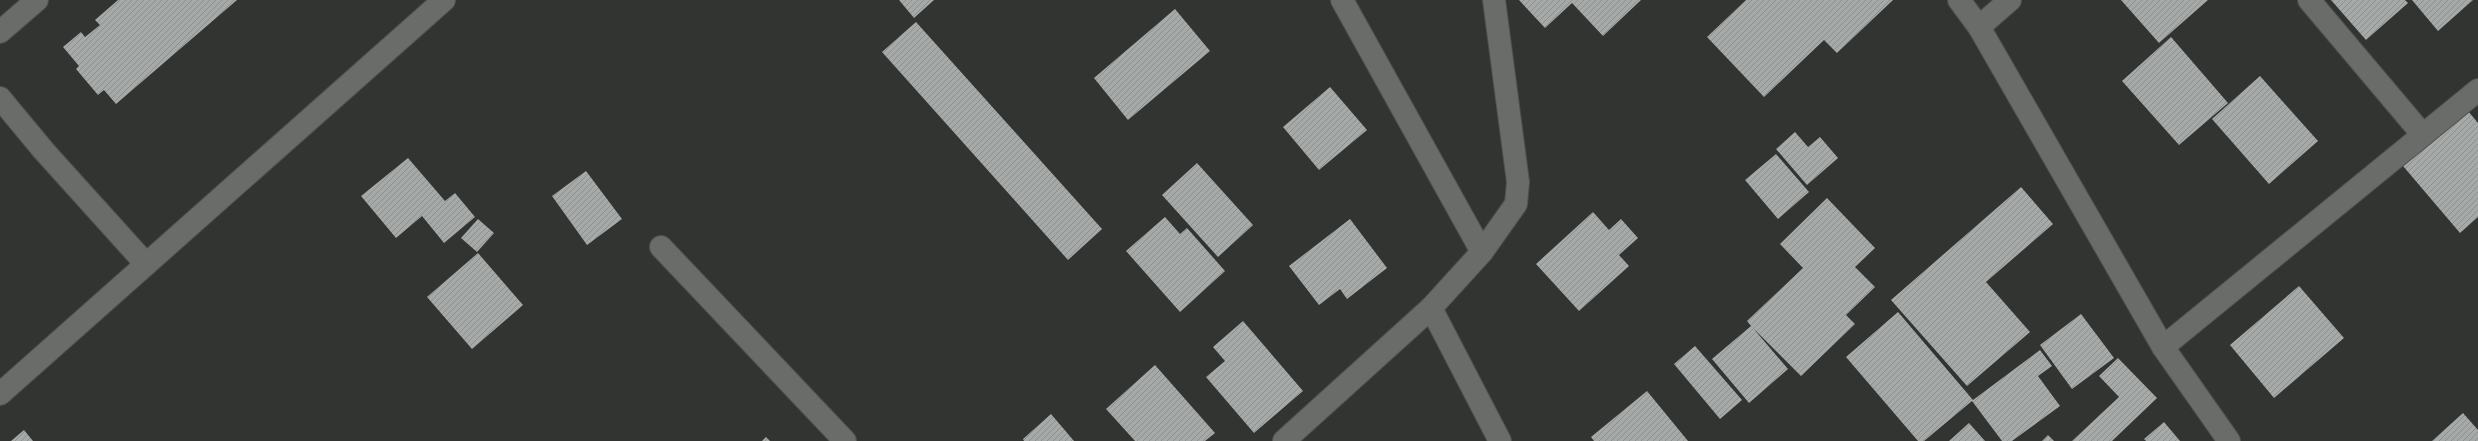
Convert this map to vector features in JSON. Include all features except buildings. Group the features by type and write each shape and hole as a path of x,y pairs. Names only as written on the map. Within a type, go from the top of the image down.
{"street":[{"path":"0,32 37,0"},
{"path":"0,394 444,0"},
{"path":"1342,0 1482,252"},
{"path":"1284,441 1431,308 1482,252 1516,204 1518,182 1494,0"},
{"path":"1959,0 1979,27 2163,347 2229,441"},
{"path":"1979,27 2010,0"},
{"path":"2309,0 2423,135"},
{"path":"2163,347 2478,90"},
{"path":"0,98 44,151 146,264"},
{"path":"660,247 845,441"},
{"path":"1431,308 1500,441"}]}
